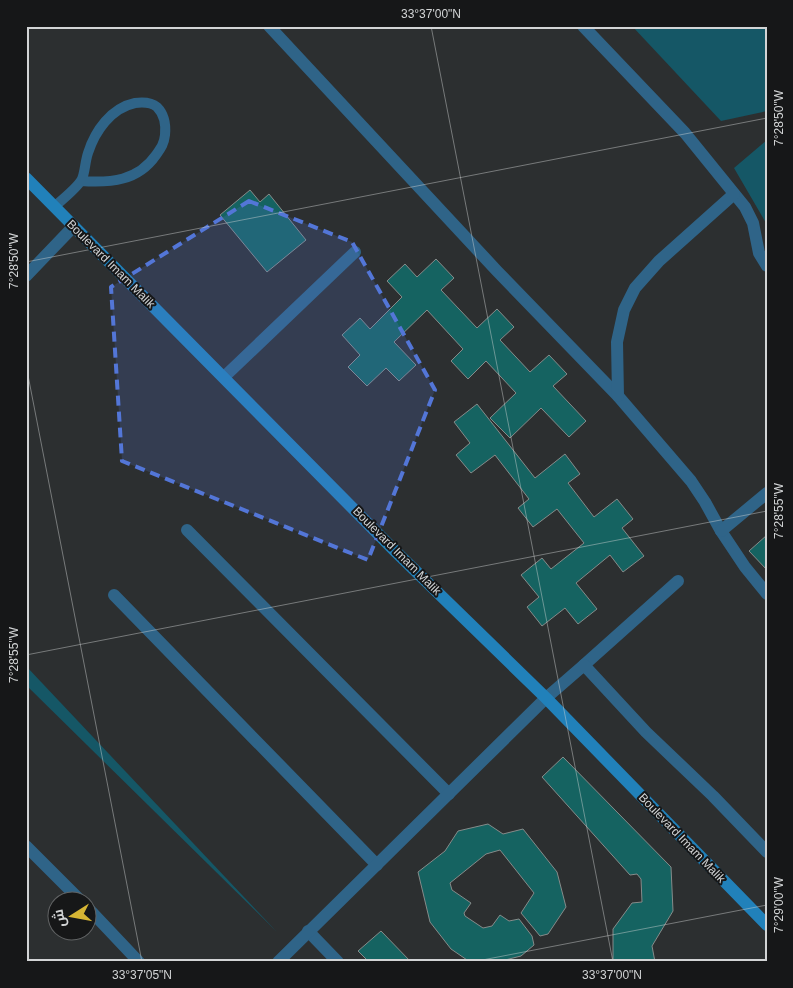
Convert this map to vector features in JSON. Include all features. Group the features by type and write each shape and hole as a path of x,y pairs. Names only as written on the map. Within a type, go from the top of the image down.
{"street":[{"path":"269,26 497,270 618,396 691,481 745,567 767,594"},
{"path":"584,26 685,133 745,207 753,223 759,253 767,266"},
{"name":"Boulevard Imam Malik","path":"26,178 395,551 546,698 767,925"},
{"path":"618,396 617,342 624,310 634,288 660,261 734,194"},
{"path":"26,276 74,226"},
{"path":"224,377 355,252"},
{"path":"721,531 767,492"},
{"path":"187,530 450,794"},
{"path":"278,962 546,698 678,581"},
{"path":"114,595 377,865"},
{"path":"584,665 646,732 767,852"},
{"path":"26,846 70,890"},
{"path":"98,919 139,962"},
{"path":"308,931 338,962"}],"lane":[{"path":"55,206 81,181 88,154 96,134 116,112 130,104 139,102 153,104 161,111 166,127 164,143 152,162 136,174 119,181 81,181"}],"highlighted area":[{"path":"249,201 352,242 435,390 368,560 122,461 111,287"}],"shaded area":[{"path":"632,26 767,26 767,111 721,121"},
{"path":"767,140 767,233 766,223 734,168"},
{"path":"26,666 277,932 26,685"}],"building":[{"path":"250,190 260,202 269,194 306,240 267,272 220,215"},
{"path":"436,259 454,278 441,290 477,328 497,309 514,327 500,340 530,372 549,355 567,374 553,386 586,421 569,437 541,408 510,438 490,418 516,393 486,361 468,379 451,361 463,349 427,310 394,342 416,365 399,381 386,368 367,386 348,367 360,355 342,335 360,318 370,329 402,297 387,281 405,264 417,277"},
{"path":"477,404 535,478 565,454 580,474 568,483 594,517 617,499 633,519 622,528 644,556 623,572 610,555 576,583 597,609 578,624 565,608 542,626 527,607 539,597 521,575 542,558 551,569 584,543 557,509 533,527 518,508 529,499 495,455 471,473 456,455 470,443 454,422"},
{"path":"767,535 767,570 749,551"},
{"path":"563,757 671,867 673,911 652,946 655,962 613,962 613,929 632,903 642,902 641,879 637,874 630,875 542,777"},
{"path":"488,824 503,834 523,829 557,872 566,907 548,934 540,936 521,913 534,893 500,850 486,854 450,883 452,890 471,903 464,913 465,916 483,928 492,926 500,915 509,921 519,919 532,936 534,945 521,956 497,962 470,962 451,949 430,922 418,872 445,851 458,831"},
{"path":"381,931 411,962 369,962 358,951"}]}
